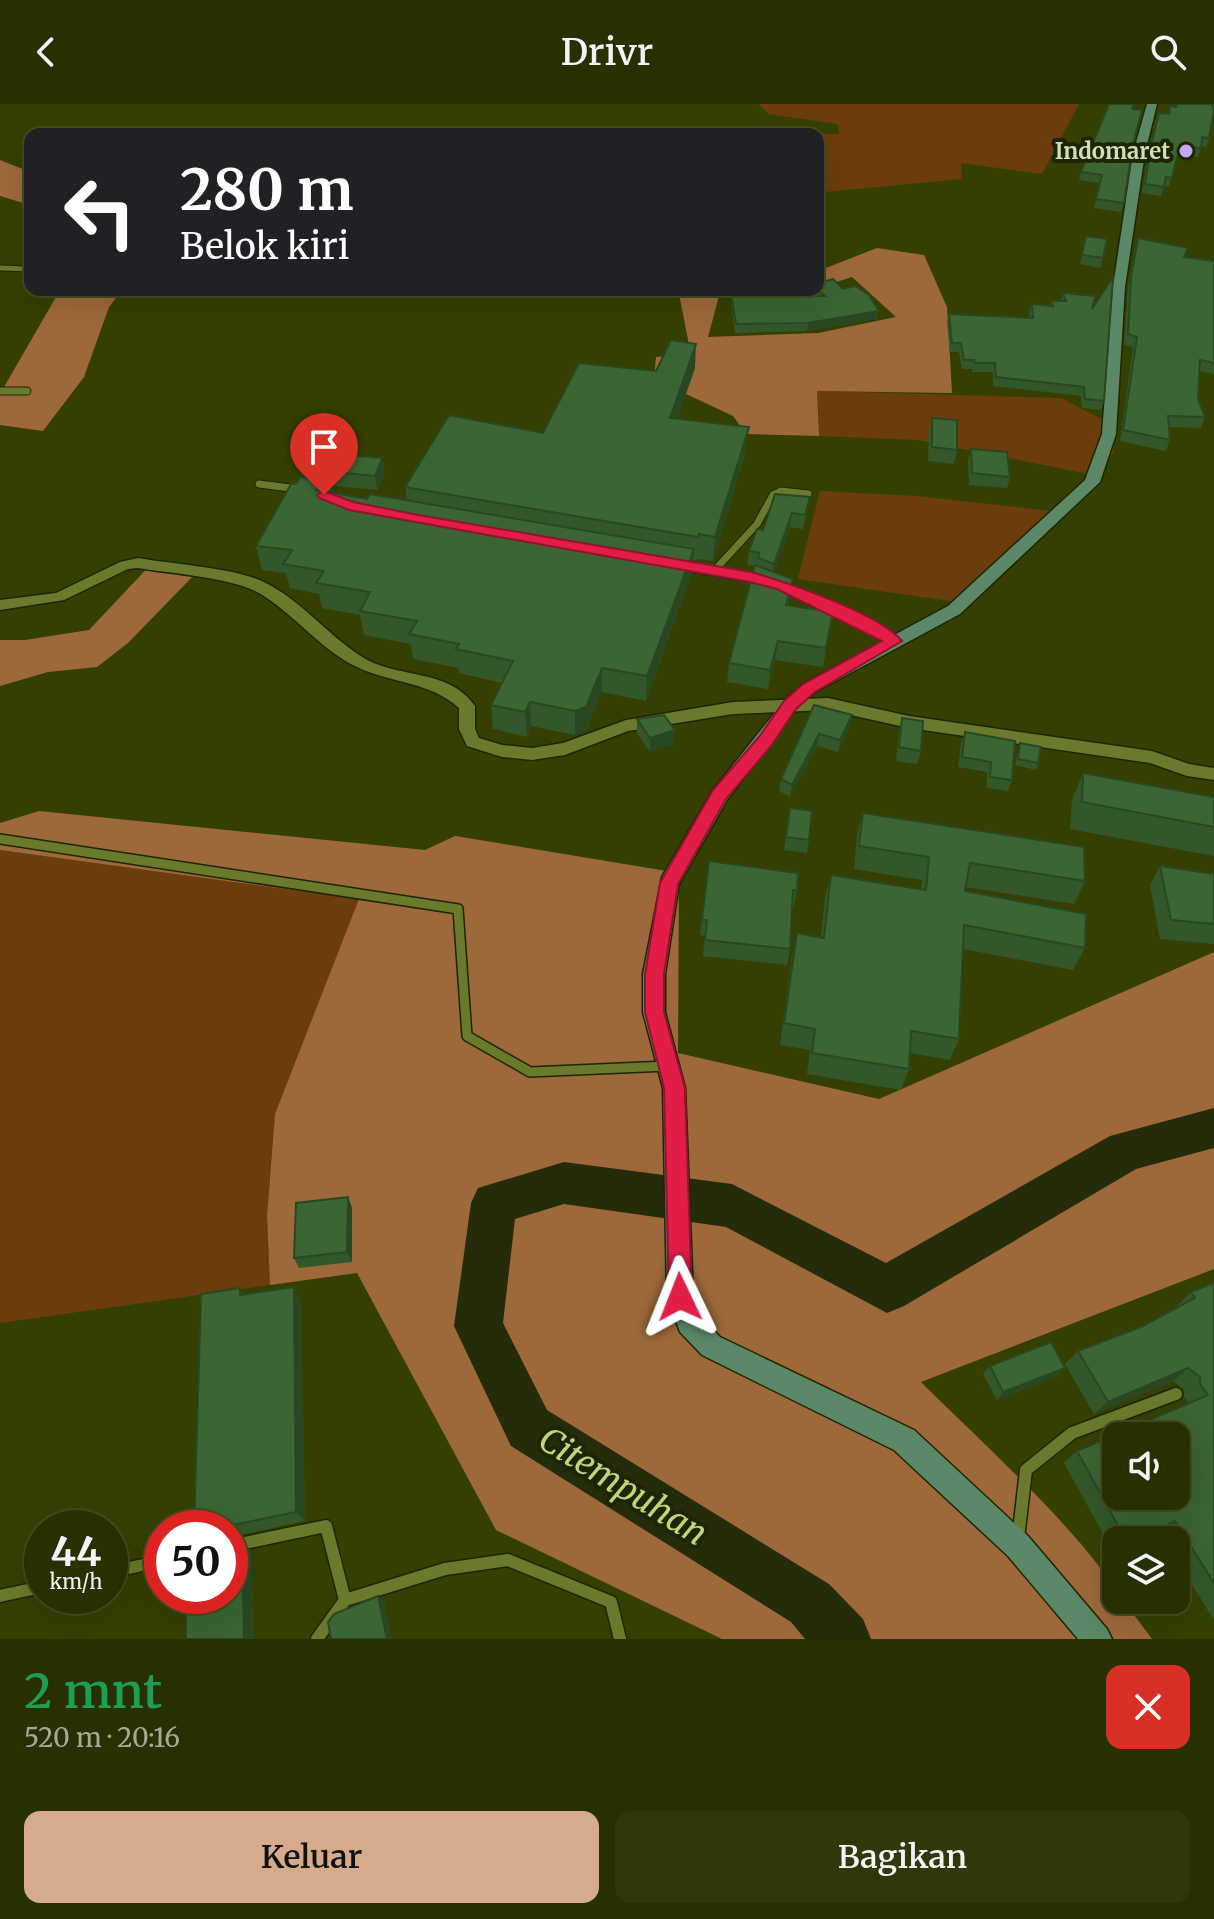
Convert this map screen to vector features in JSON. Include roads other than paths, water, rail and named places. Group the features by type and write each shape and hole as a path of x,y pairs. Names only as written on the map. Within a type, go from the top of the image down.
{"main road":[{"path":"1097,1639 1018,1546 904,1440 711,1346 689,1323 680,1297 671,1077 654,1012 654,974 669,883 720,795 790,705 809,688 954,610 1092,482 1109,434 1119,287 1139,153 1152,104"}],"street":[{"path":"0,605 59,597 125,565 138,563 250,582 269,592 359,662 371,668 416,676 452,690 467,706 467,729 473,742 502,751 532,754 565,749 626,726 733,708 828,704 909,722 1152,757 1187,770 1214,774"}],"lane":[{"path":"0,268 24,269"},
{"path":"0,391 27,391"},
{"path":"259,484 310,492"},
{"path":"713,572 751,533 773,495 781,491 808,494"},
{"path":"666,565 782,586 870,626 894,641"},
{"path":"0,839 458,909 467,1036 530,1072 671,1077"},
{"path":"1018,1546 1026,1470 1072,1433 1176,1394"},
{"path":"248,1542 326,1526 345,1600"},
{"path":"317,1639 345,1600 445,1569 508,1560 611,1602 620,1639"},
{"path":"0,1596 24,1591"}],"waterway":[{"name":"Citempuhan","path":"843,1639 810,1603 529,1428 478,1326 494,1203 564,1183 732,1206 887,1289 1126,1151 1214,1128"}],"place":[{"name":"Indomaret","path":"1186,151"}]}
